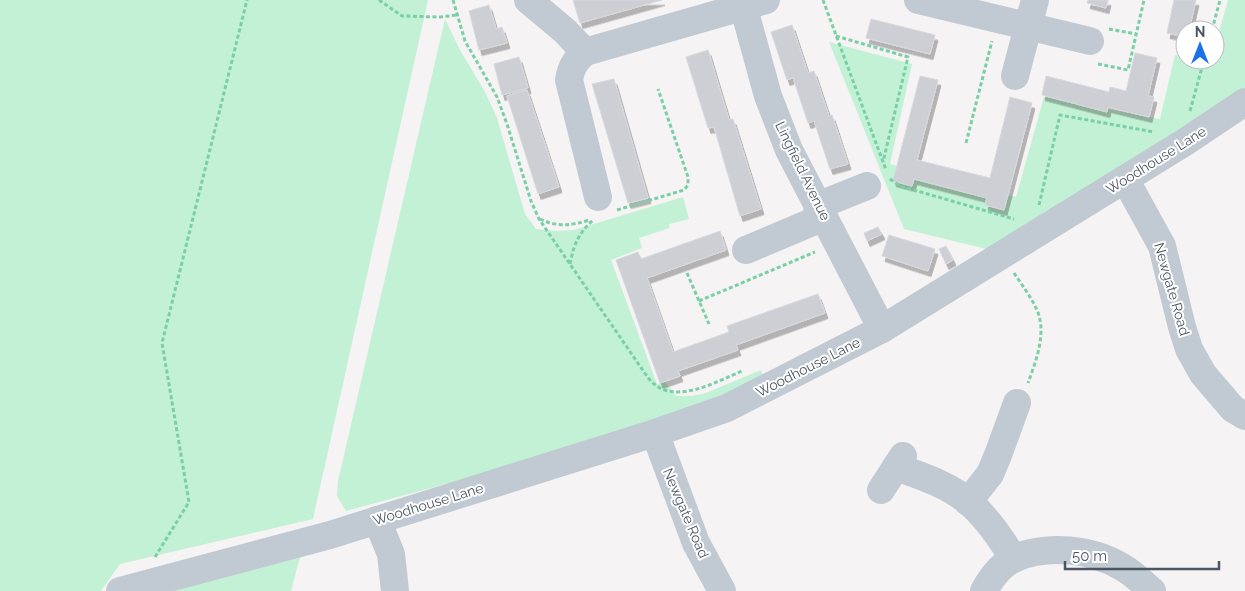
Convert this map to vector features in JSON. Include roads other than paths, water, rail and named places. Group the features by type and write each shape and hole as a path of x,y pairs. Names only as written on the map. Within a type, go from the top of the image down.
{"street":[{"path":"528,0 566,31 585,52 571,69 569,80 607,204"},
{"path":"918,0 945,3 998,19 1098,42"},
{"path":"1015,76 1035,0"},
{"name":"Lingfield Avenue","path":"585,52 754,3 768,96 789,150 839,242 882,329"},
{"name":"Woodhouse Lane","path":"128,588 326,536 655,433 728,408 882,329 1003,255 1037,228 1125,179 1245,102"},
{"name":"Newgate Road","path":"1125,179 1162,246 1189,349 1203,374 1233,409 1245,416"},
{"path":"746,250 867,186"},
{"path":"968,502 990,474 1016,403"},
{"name":"Newgate Road","path":"655,433 696,543 722,591"},
{"path":"881,490 899,462 968,502 998,534 1014,559"},
{"path":"377,520 391,554 395,591"},
{"path":"984,591 999,570 1014,559 1036,552 1064,550 1096,555 1122,567 1152,591"}]}
